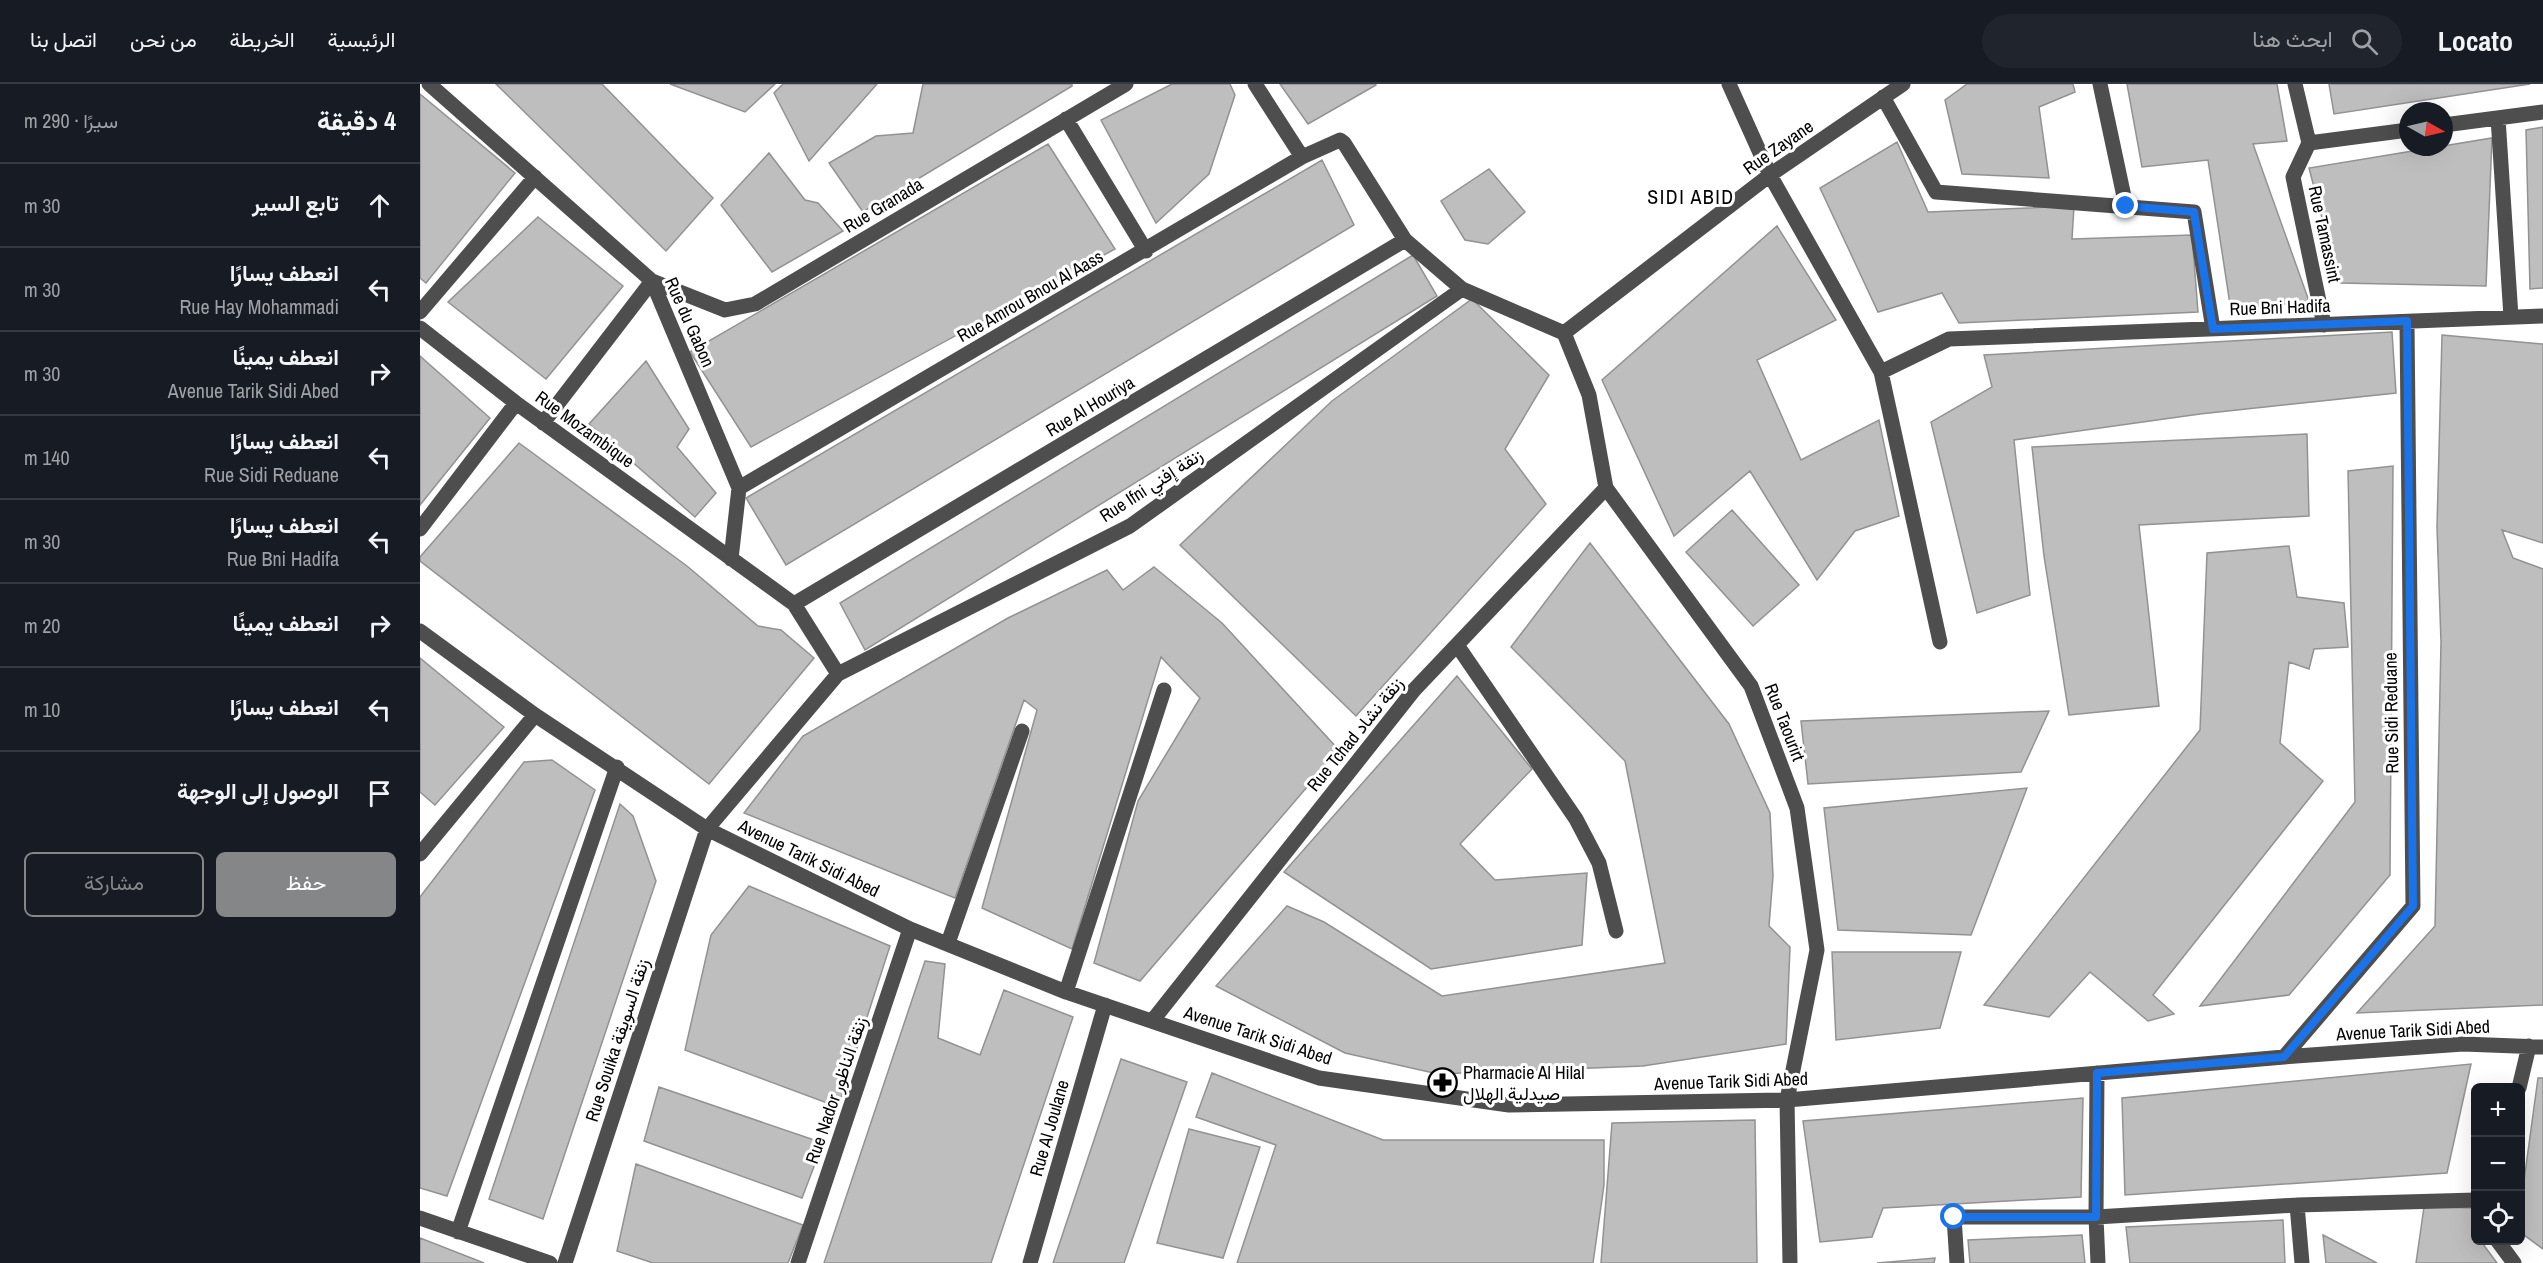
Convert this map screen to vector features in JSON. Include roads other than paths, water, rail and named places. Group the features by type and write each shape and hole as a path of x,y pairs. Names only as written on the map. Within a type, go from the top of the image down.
{"street":[{"name":"Rue du Gabon","path":"429,84 652,280 739,488 731,558"},
{"name":"Rue Granada","path":"652,280 725,310 755,304 1126,84"},
{"path":"1256,84 1302,158"},
{"path":"1729,84 1770,175 1881,372 1940,642"},
{"name":"Rue Zayane","path":"1564,333 1770,175 1903,84"},
{"path":"2100,84 2126,206"},
{"path":"2295,84 2308,143 2399,131"},
{"path":"1883,97 1936,192 2194,212 2213,329"},
{"path":"2453,124 2543,112"},
{"path":"2498,118 2511,318"},
{"path":"1066,119 1146,251"},
{"name":"Rue Amrou Bnou Al Aass","path":"739,488 1302,158 1340,140 1405,240"},
{"name":"Rue Tamassint","path":"2308,143 2293,177 2324,325"},
{"path":"420,312 535,177"},
{"path":"1405,240 1462,289 1564,333"},
{"name":"Rue Al Houriya","path":"794,604 1405,240"},
{"path":"543,423 652,280"},
{"name":"Rue Ifni زنقة إفني","path":"838,674 1130,526 1462,289"},
{"name":"Rue Bni Hadifa","path":"1881,372 1949,339 2543,316"},
{"name":"Rue Sidi Reduane","path":"2284,1057 2413,906 2407,321"},
{"name":"Rue Mozambique","path":"420,328 543,423 794,604"},
{"name":"Rue Taourirt","path":"1564,333 1589,395 1606,488 1751,686 1797,808 1816,950 1787,1100 1790,1263"},
{"path":"420,529 516,403"},
{"name":"Rue Tchad زنقة نشاد","path":"1153,1020 1414,690 1606,488"},
{"path":"706,829 838,674 794,604"},
{"name":"Avenue Tarik Sidi Abed","path":"420,631 535,715 617,767 706,829 910,929 1066,992 1319,1078 1509,1105 1787,1100 2284,1057 2463,1044 2536,1047"},
{"path":"1457,645 1576,819 1599,863 1616,931"},
{"path":"1066,992 1164,690"},
{"path":"420,854 425,838 535,715"},
{"path":"948,943 1022,731"},
{"path":"458,1232 617,767"},
{"name":"Rue Souika زنقة السويقة","path":"566,1263 706,829"},
{"name":"Rue Nador زنقة الناظور","path":"798,1263 910,929"},
{"name":"Rue Al Joulane","path":"1030,1263 1106,1005"},
{"path":"2521,1083 2536,1047"},
{"path":"2097,1073 2098,1263"},
{"path":"1957,1263 1954,1217 2096,1217 2297,1205 2471,1200"},
{"path":"2297,1205 2301,1263"},
{"path":"420,1218 550,1263"},
{"path":"2501,1245 2514,1263"}],"place":[{"name":"Pharmacie Al Hilal صيدلية الهلال","path":"1442,1082"}],"district":[{"name":"SIDI ABID","path":"1691,196"}]}
